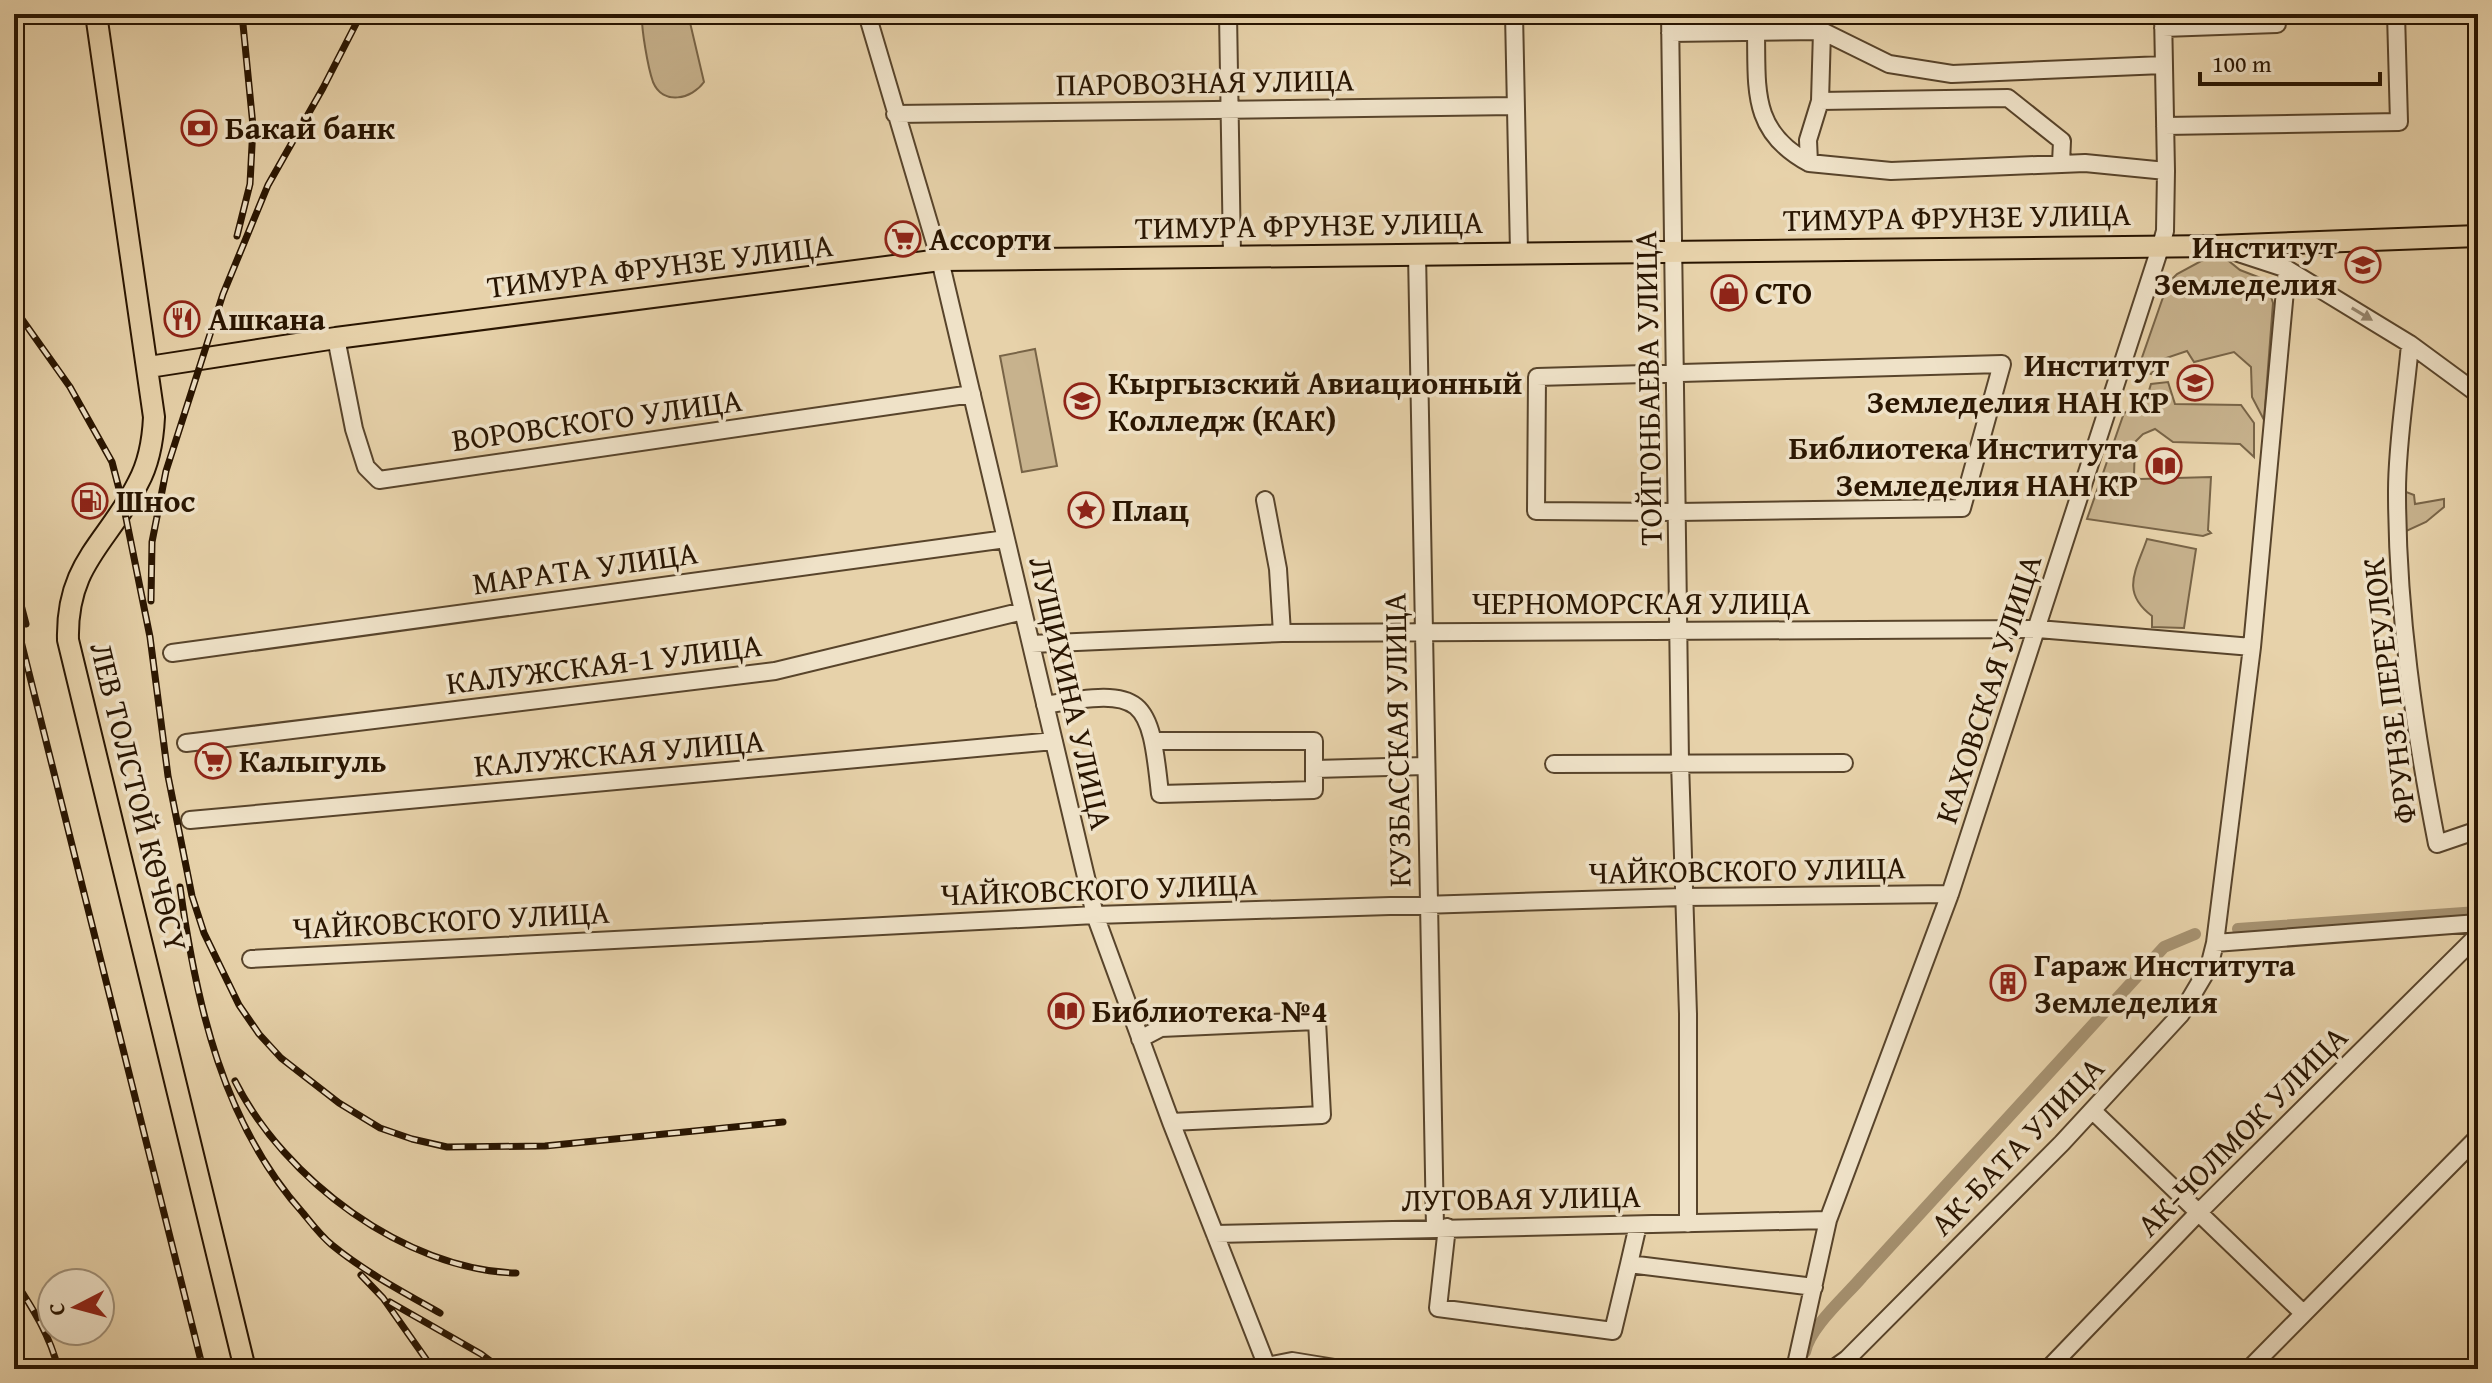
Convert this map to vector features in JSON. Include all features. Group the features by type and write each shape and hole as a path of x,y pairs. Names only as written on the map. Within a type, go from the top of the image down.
{"main road":[{"name":"ЛЕВ ТОЛСТОЙ КӨЧӨСҮ","path":"96,14 154,417 152,441 140,480 82,567 68,619 68,640 245,1369"},
{"name":"ТИМУРА ФРУНЗЕ УЛИЦА","path":"149,367 336,338 940,260 2216,246 2478,236"}],"street":[{"name":"ЛУЩИХИНА УЛИЦА","path":"867,14 940,260 1095,915 1171,1122 1268,1368"},
{"path":"1228,14 1232,255"},
{"path":"1514,14 1519,252"},
{"name":"ТОЙГОНБАЕВА УЛИЦА","path":"1670,14 1680,762 1688,1014 1688,1224"},
{"path":"2165,126 2399,122 2396,14"},
{"path":"2163,21 2277,24"},
{"name":"КАХОВСКАЯ УЛИЦА","path":"1795,1369 1828,1220 1950,894 2165,231 2163,21"},
{"path":"1670,33 1822,31 1889,64 1952,74 2163,65"},
{"path":"1809,163 1808,140 1820,101 1822,31"},
{"path":"1756,32 1757,89 1763,118 1782,145 1809,163 1891,171 2085,163 2166,171"},
{"path":"1820,101 2008,98 2062,141 2061,163"},
{"name":"ПАРОВОЗНАЯ УЛИЦА","path":"895,114 1515,106"},
{"path":"2216,246 2287,269 2410,344 2478,394"},
{"name":"КУЗБАССКАЯ УЛИЦА","path":"1417,253 1428,905 1441,1227 1438,1308 1613,1331 1629,1264"},
{"path":"2287,269 2252,647 2215,943 2478,923"},
{"name":"ВОРОВСКОГО УЛИЦА","path":"336,338 354,429 366,467 379,480 972,394"},
{"name":"ФРУНЗЕ ПЕРЕУЛОК","path":"2410,344 2397,488 2403,626 2418,748 2437,844 2478,830"},
{"path":"2002,364 1962,508 1536,511 1537,377 1676,374 2002,364"},
{"path":"1265,500 1278,569 1282,633"},
{"name":"МАРАТА УЛИЦА","path":"172,653 1006,539"},
{"name":"КАЛУЖСКАЯ-1 УЛИЦА","path":"186,743 775,671 1023,611"},
{"name":"ЧЕРНОМОРСКАЯ УЛИЦА","path":"1031,644 1282,633 2038,629 2252,647"},
{"path":"1045,705 1095,698 1130,702 1142,711 1155,741 1160,794 1314,790 1314,741 1155,741"},
{"name":"КАЛУЖСКАЯ УЛИЦА","path":"190,820 1054,741"},
{"path":"1554,764 1844,763"},
{"path":"1315,769 1425,766"},
{"name":"ЧАЙКОВСКОГО УЛИЦА","path":"251,959 1095,915 1683,897 1950,894"},
{"name":"АК-ЧОЛМОК УЛИЦА","path":"2048,1369 2198,1213 2478,935"},
{"name":"АК-БАТА УЛИЦА","path":"1833,1369 1847,1359 2093,1111 2181,1014 2209,967 2215,943"},
{"path":"1140,1039 1161,1028 1317,1021 1322,1115 1171,1122"},
{"path":"2093,1111 2303,1313"},
{"path":"2249,1369 2478,1137"},
{"name":"ЛУГОВАЯ УЛИЦА","path":"1215,1234 1828,1220"},
{"path":"1638,1225 1629,1264 1814,1287"},
{"path":"1268,1368 1292,1361 1341,1369"}],"shaded area":[{"path":"642,14 688,14 704,82 692,93 670,97 658,90 647,58"},
{"path":"2214,254 2240,270 2266,280 2273,303 2264,420 2252,397 2251,367 2234,352 2194,362 2187,351 2163,359 2151,374 2138,369 2168,283 2177,274"},
{"path":"1035,349 1057,466 1022,472 1000,356"},
{"path":"2168,382 2175,404 2241,405 2254,423 2254,457 2240,444 2173,442 2155,429 2135,442 2134,476 2140,479 2211,477 2208,530 2211,533 2203,536 2087,519 2124,413 2133,409 2143,410 2151,384"},
{"path":"2401,484 2406,492 2414,495 2415,504 2444,499 2444,507 2426,522 2402,533"},
{"path":"2147,539 2196,549 2184,628 2152,627 2152,616 2136,598 2133,580"}],"waterway":[{"path":"2238,929 2478,912"},
{"path":"1805,1352 1808,1342 1829,1313 2164,947 2195,934"}],"railway":[{"path":"237,236 250,184 253,126 242,14"},
{"path":"151,601 152,542 166,471 223,294 268,185 361,14"},
{"path":"14,308 70,387 112,462 150,637 168,776 192,896 204,933 239,1005 281,1058 339,1103 380,1128 447,1147 545,1146 783,1122"},
{"path":"14,578 26,624"},
{"path":"14,613 203,1369"},
{"path":"180,887 205,1018 233,1101 252,1141 275,1178 328,1241 371,1273 440,1313"},
{"path":"235,1081 284,1152 316,1184 352,1213 391,1237 432,1256 474,1268 516,1273"},
{"path":"361,1275 383,1298 433,1369"},
{"path":"14,1280 46,1334 58,1369"},
{"path":"390,1302 481,1354 501,1369"}],"place":[{"name":"Бакай банк","path":"199,128"},
{"name":"Ассорти","path":"903,239"},
{"name":"Институт Земледелия","path":"2363,265"},
{"name":"СТО","path":"1729,293"},
{"name":"Ашкана","path":"182,319"},
{"name":"Институт Земледелия НАН КР","path":"2195,383"},
{"name":"Кыргызский Авиационный Колледж (КАК)","path":"1082,401"},
{"name":"Библиотека Института Земледелия НАН КР","path":"2164,466"},
{"name":"Шнос","path":"90,501"},
{"name":"Плац","path":"1086,510"},
{"name":"Калыгуль","path":"213,761"},
{"name":"Гараж Института Земледелия","path":"2008,983"},
{"name":"Библиотека №4","path":"1066,1011"}]}
